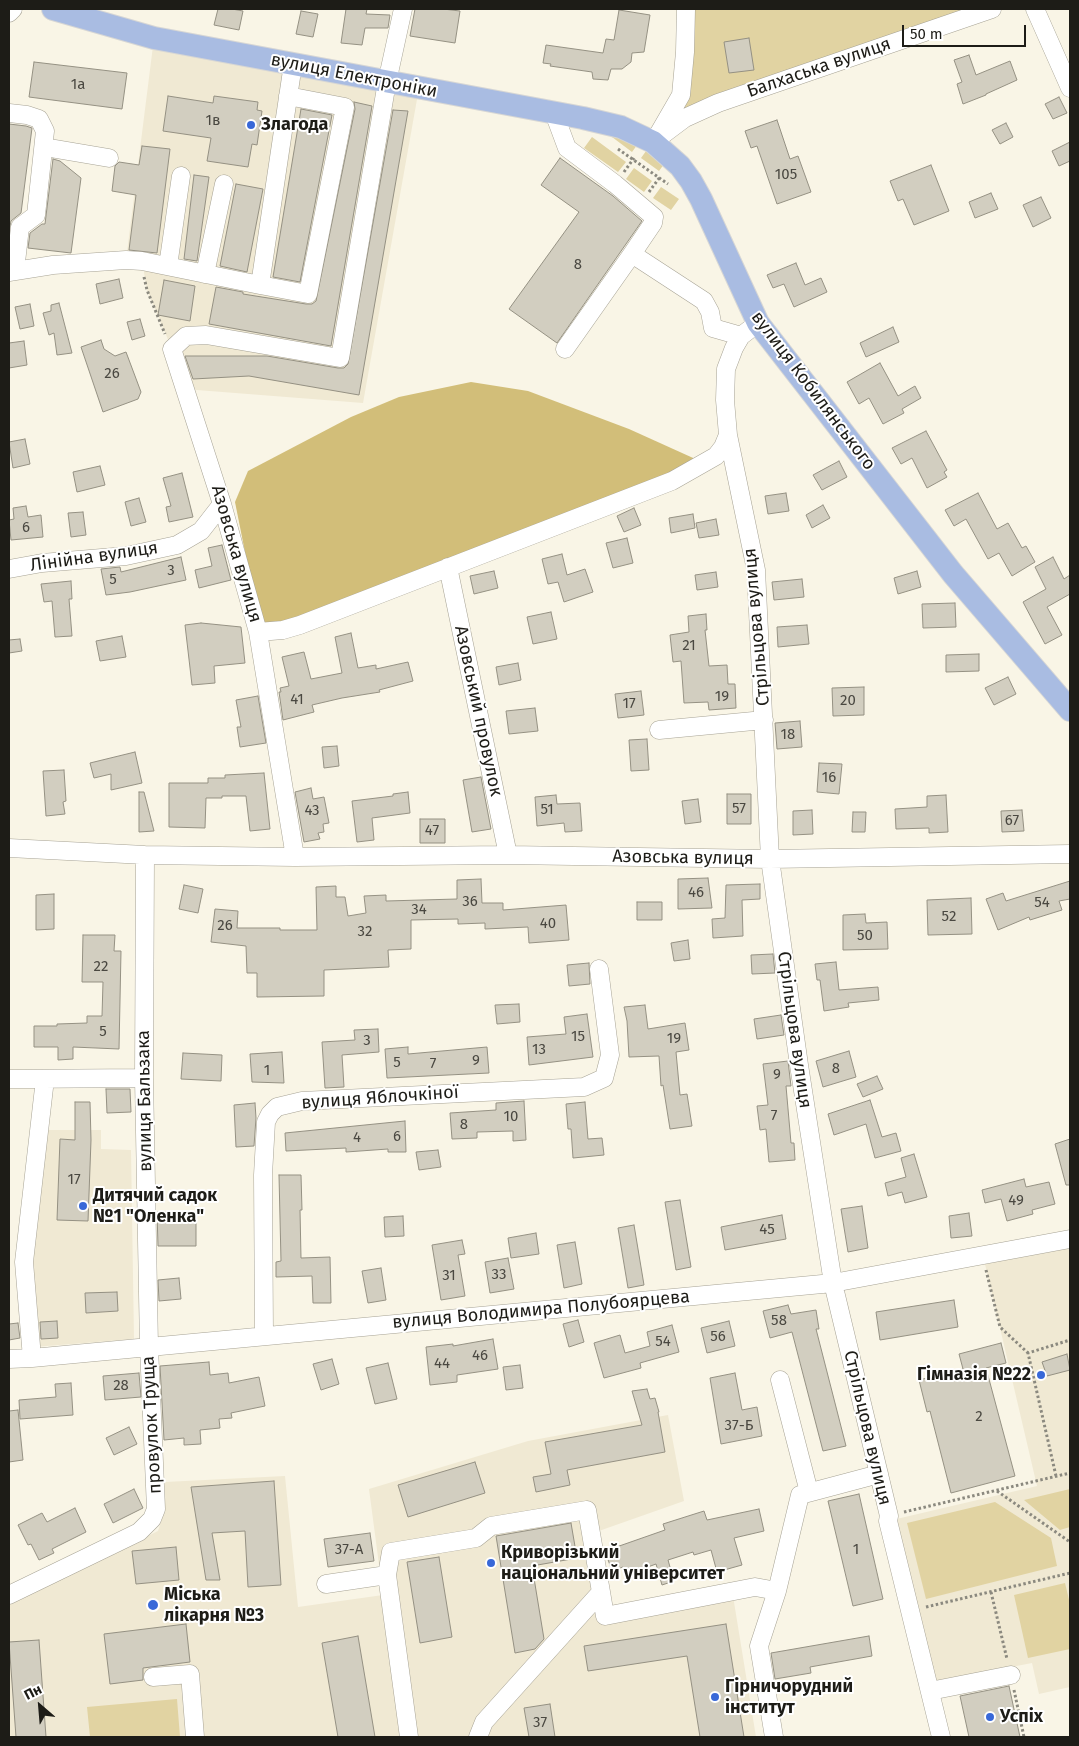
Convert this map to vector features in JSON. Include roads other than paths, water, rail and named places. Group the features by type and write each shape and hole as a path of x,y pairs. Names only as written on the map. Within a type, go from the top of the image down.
{"main road":[{"name":"вулиця Електроніки","path":"53,9 154,38 554,113 621,127 651,140"},
{"name":"вулиця Кобилянського","path":"651,140 672,159 691,181 701,199 750,330 953,574 1070,710"}],"street":[{"path":"9,13 13,9"},
{"path":"387,82 403,9"},
{"path":"651,140 681,95 686,9"},
{"name":"Балхаська вулиця","path":"651,140 685,118 718,103 992,9"},
{"path":"1035,9 1070,88"},
{"path":"260,285 293,64"},
{"name":"Азовська вулиця","path":"295,857 258,632 222,504 172,349 186,336 206,335 340,358 387,82"},
{"path":"9,113 40,119 45,131 36,215 20,228 12,271 53,265 126,260 142,261 308,294 345,107 288,96"},
{"path":"554,113 568,148 654,217 653,223 565,349"},
{"path":"44,147 109,158"},
{"path":"168,266 181,176"},
{"path":"205,274 224,184"},
{"path":"632,254 704,301 710,312 713,328 750,330"},
{"name":"Стрільцова вулиця","path":"750,330 734,348 726,369 725,400 728,435 756,570 770,859 799,1065 833,1283 888,1522 941,1737"},
{"path":"258,632 283,630 300,625 672,481 716,456 724,447 728,435"},
{"name":"Лінійна вулиця","path":"9,569 42,563 126,556 176,545 201,531 222,504"},
{"name":"Азовський провулок","path":"448,567 508,855"},
{"path":"658,730 764,720"},
{"name":"Азовська вулиця","path":"9,848 145,855 295,857 508,855 770,859 1070,854"},
{"name":"вулиця Бальзака","path":"145,855 144,1078 149,1347"},
{"name":"вулиця Яблочкіної","path":"264,1336 263,1175 266,1122 270,1114 277,1107 302,1101 584,1087 604,1078 610,1055 599,969"},
{"path":"32,1358 24,1262 45,1078"},
{"path":"9,1080 144,1078"},
{"name":"вулиця Володимира Полубоярцева","path":"9,1359 833,1283 1070,1239"},
{"name":"провулок Труща","path":"9,1596 139,1532 152,1519 156,1509 157,1498 149,1347"},
{"path":"780,1380 809,1492"},
{"path":"774,1737 759,1646 777,1591 800,1495 878,1474"},
{"path":"409,1737 387,1575 391,1552 476,1538 491,1526 587,1510 605,1616 755,1587 777,1591"},
{"path":"326,1584 387,1575"},
{"path":"478,1737 484,1722 601,1592"},
{"path":"154,1677 190,1674 195,1737"},
{"path":"930,1691 1011,1675"}],"place":[{"name":"Злагода","path":"251,125"},
{"name":"Дитячий садок №1 \"Оленка\"","path":"83,1206"},
{"name":"Гімназія №22","path":"1041,1375"},
{"name":"Криворізький національний університет","path":"491,1563"},
{"name":"Міська лікарня №3","path":"153,1605"},
{"name":"Гірничорудний інститут","path":"715,1697"},
{"name":"Успіх","path":"990,1717"}]}
